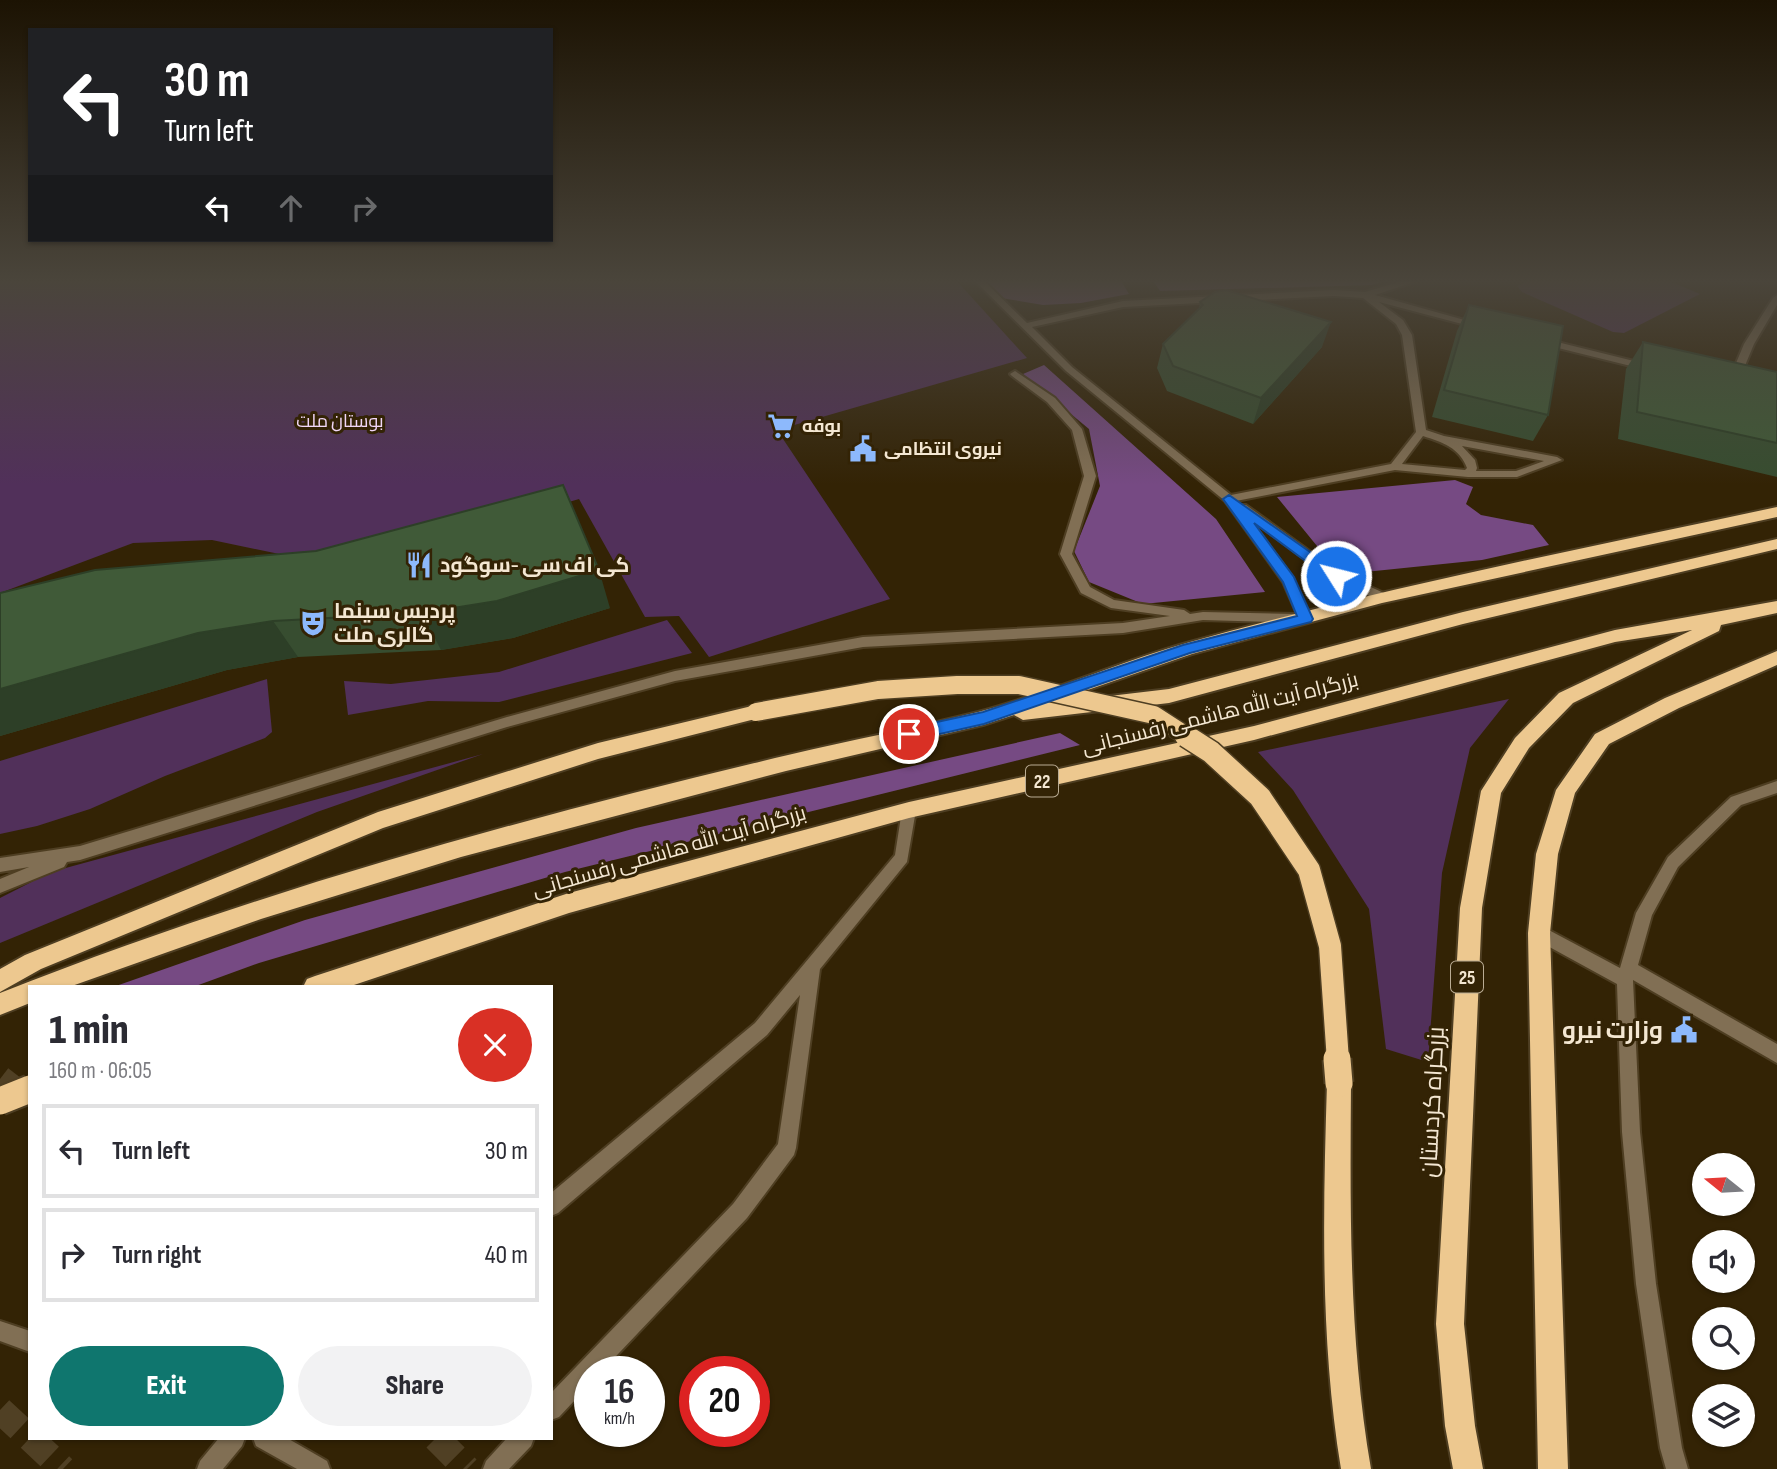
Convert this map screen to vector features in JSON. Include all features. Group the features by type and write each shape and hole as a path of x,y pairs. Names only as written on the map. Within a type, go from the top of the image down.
{"highway":[{"name":"بزرگراه آیت الله هاشمی رفسنجانی","path":"48,985 261,909 461,848 786,763 984,718 1188,649 1381,597 1777,512"},
{"name":"بزرگراه آیت الله هاشمی رفسنجانی","path":"984,718 1169,696 1463,618 1777,544"},
{"name":"بزرگراه آیت الله هاشمی رفسنجانی","path":"320,985 569,903 909,810 1254,733 1615,636 1777,607"},
{"name":"بزرگراه کردستان","path":"1468,1469 1460,1426 1450,1324 1472,908 1491,791 1522,743 1566,698 1733,617"},
{"path":"1553,1469 1539,933 1547,854 1566,790 1602,739 1672,703 1777,658"},
{"path":"0,981 58,952 378,821 598,751 756,712 878,690 957,685 1019,685 1154,715 1211,752 1260,797 1309,870 1331,946 1339,1083 1335,1290 1344,1408 1356,1469"},
{"path":"0,1004 28,993"},
{"path":"0,1101 28,1090"}],"lane":[{"path":"1047,348 1069,369 1229,499 1336,576 1381,597"},
{"path":"1395,467 1421,432 1409,348"},
{"path":"1570,348 1651,368"},
{"path":"1718,384 1737,388 1748,348"},
{"path":"1015,374 1051,400 1077,429 1090,476 1066,554 1085,590 1111,604 1203,616 1306,619 1289,581 1229,499"},
{"path":"1229,499 1395,467 1468,474 1517,474 1557,460 1444,439 1421,432"},
{"path":"1444,439 1464,452 1470,460 1472,468 1468,474"},
{"path":"0,886 80,853 507,722 675,676 863,642 1123,628 1203,616"},
{"path":"1677,1469 1671,1448 1646,1284 1631,1132 1627,974 1644,913 1673,862 1736,801 1777,787"},
{"path":"553,1204 761,1029 902,857 909,810"},
{"path":"0,865 80,853"},
{"path":"1539,933 1627,974 1777,1054"},
{"path":"553,1407 740,1212 787,1148 812,968"},
{"path":"0,1331 28,1341"},
{"path":"208,1469 231,1440"},
{"path":"268,1440 319,1469"},
{"path":"494,1469 521,1440"}],"green space":[{"name":"بوستان ملت","path":"0,348 1017,348 1027,358 777,430 890,599 709,657 679,616 645,617 579,499 347,568 212,540 133,543 0,593"},
{"path":"667,620 692,653 499,702 428,701 348,715 344,681 391,684 499,672"},
{"path":"267,679 272,732 265,738 165,776 90,809 37,826 0,834 0,761"},
{"path":"1509,699 1470,748 1442,873 1428,1062 1386,1049 1369,909 1293,790 1258,752"},
{"path":"483,754 317,812 0,943 0,898 51,872"}],"shaded area":[{"path":"1044,365 1216,519 1265,592 1143,604 1089,582 1074,551 1100,486 1089,429 1023,374"},
{"path":"1455,480 1473,487 1466,504 1481,515 1533,525 1549,545 1482,560 1365,572 1317,546 1277,497"},
{"path":"1060,733 1080,745 565,872 259,963 198,985 119,985 305,920 636,828"}],"building":[{"path":"1165,348 1307,348 1261,398 1173,366"},
{"path":"1456,348 1559,348 1548,415 1444,390"},
{"path":"1643,348 1668,348 1777,372 1777,443 1637,412"},
{"path":"563,485 599,570 497,601 422,613 273,621 198,633 0,689 0,593 95,570 316,551"}],"tunnel":[{"path":"0,1079 26,1099"},
{"path":"0,1410 28,1436"},
{"path":"32,1440 63,1469"},
{"path":"438,1440 467,1469"}],"place":[{"name":"بوفه","path":"781,426"},
{"name":"نیروی انتظامی","path":"863,449"},
{"name":"کی اف سی -سوگود","path":"419,565"},
{"name":"پردیس سینما گالری ملت","path":"313,623"},
{"name":"وزارت نیرو","path":"1684,1030"}],"route":[{"path":"909,734 984,718 1188,649 1306,619 1289,581 1229,499 1336,576"}]}
